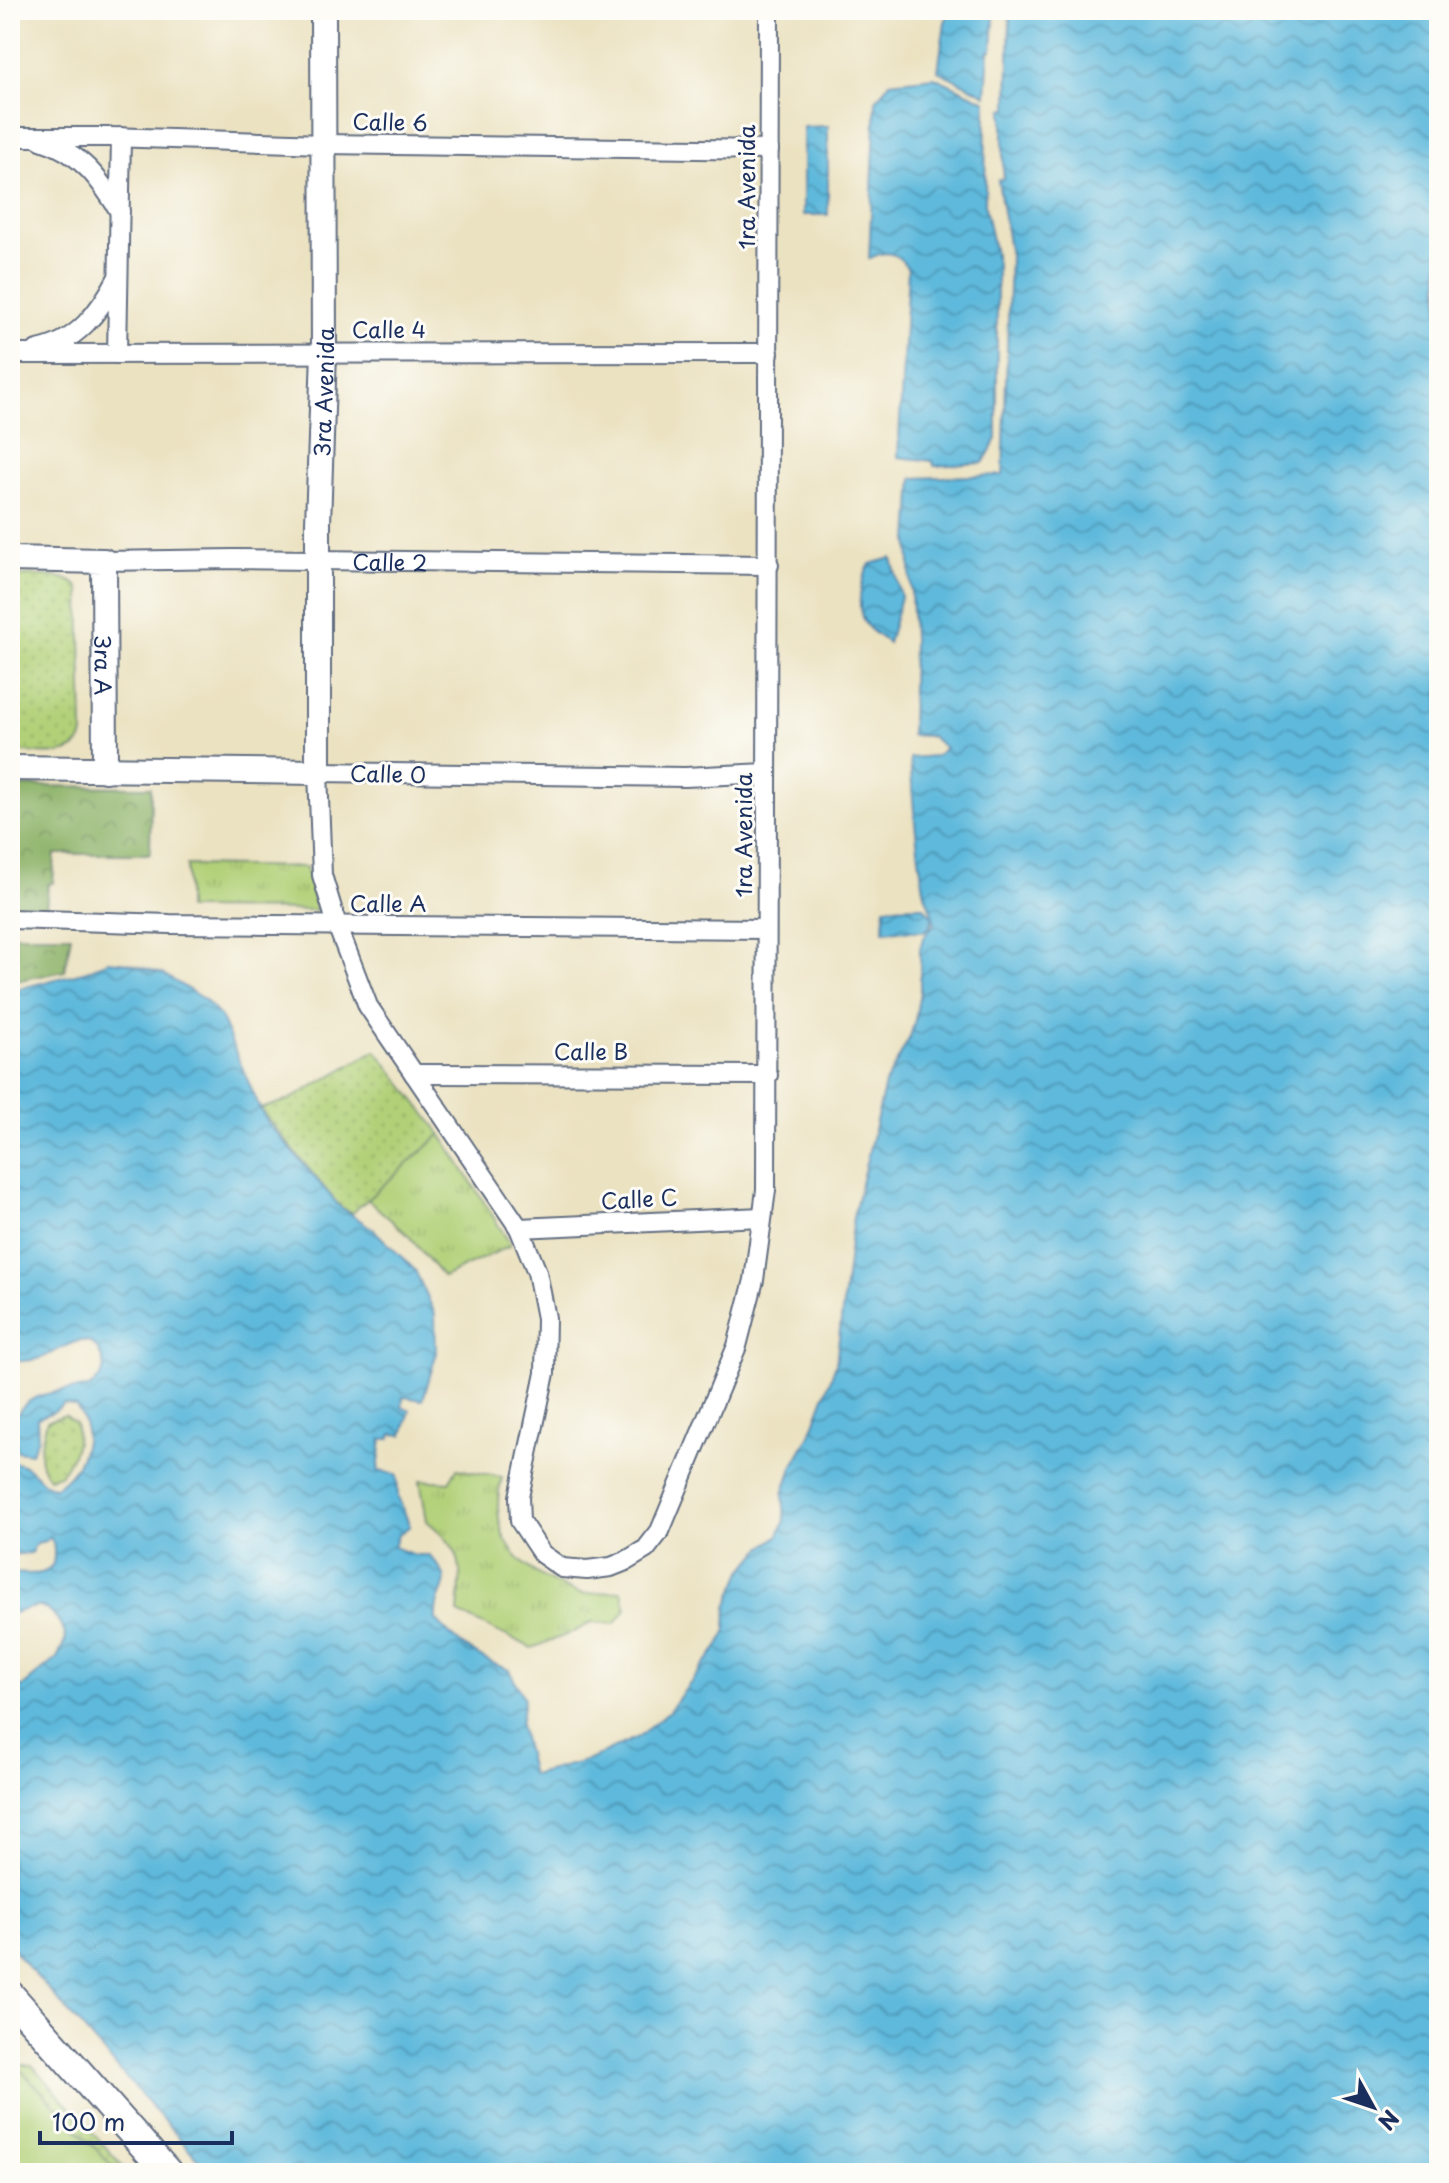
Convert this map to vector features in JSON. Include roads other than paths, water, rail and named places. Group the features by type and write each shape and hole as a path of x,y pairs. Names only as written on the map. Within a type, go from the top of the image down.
{"highway":[{"path":"10,1995 168,2173"}],"main road":[{"name":"3ra Avenida","path":"318,772 324,352 323,10"},
{"name":"Calle 2","path":"10,559 104,561"},
{"path":"57,560 83,568 94,578 104,598"},
{"name":"3ra A","path":"104,561 105,770"},
{"path":"67,769 84,762 94,752 105,721"},
{"name":"Calle 0","path":"10,768 318,772"}],"street":[{"name":"1ra Avenida","path":"519,1228 537,1272 547,1339 545,1373 519,1497 520,1521 542,1554 562,1568 587,1570 611,1567 646,1549 660,1531 737,1346 754,1280 766,1190 769,10"},
{"name":"Calle 6","path":"10,137 769,150"},
{"path":"10,137 44,140 75,155 99,178 120,212"},
{"path":"117,354 121,137"},
{"path":"12,354 48,348 78,332 102,307 119,274"},
{"name":"Calle 4","path":"12,354 769,353"},
{"name":"Calle 2","path":"104,561 769,565"},
{"path":"318,772 322,875 337,925 368,1006 519,1228"},
{"name":"Calle 0","path":"318,772 685,777 766,773"},
{"name":"Calle A","path":"10,919 766,929"},
{"name":"Calle B","path":"414,1074 768,1075"},
{"name":"Calle C","path":"519,1228 762,1217"}],"water":[{"path":"950,10 987,10 994,19 986,95 938,71 945,22"},
{"path":"1010,10 1439,10 1439,2173 210,2173 10,1946 10,1694 57,1658 66,1639 60,1623 47,1610 36,1607 10,1614 10,1573 38,1574 50,1569 54,1546 50,1537 36,1543 31,1553 10,1555 10,1462 26,1467 45,1483 56,1487 79,1461 85,1439 82,1417 76,1407 64,1404 37,1418 38,1438 31,1453 17,1451 16,1419 20,1410 36,1397 89,1388 100,1377 104,1366 98,1350 85,1341 41,1358 10,1364 10,991 87,971 108,961 129,963 163,974 205,1000 220,1016 269,1124 340,1207 373,1229 415,1270 435,1314 436,1355 423,1400 403,1397 402,1407 410,1410 403,1435 392,1434 390,1439 382,1439 378,1471 397,1474 398,1497 410,1526 398,1535 394,1547 414,1555 429,1555 445,1581 436,1608 436,1620 469,1650 509,1670 524,1699 520,1725 532,1775 589,1760 638,1737 668,1712 726,1632 727,1607 741,1573 760,1550 779,1535 785,1520 783,1494 793,1465 809,1437 836,1364 853,1217 885,1084 910,1037 915,1020 920,992 920,949 923,938 934,924 921,873 910,758 936,756 945,748 931,736 911,735 913,639 909,540 913,478 1003,475 1010,256 998,180 1003,179 1003,109 1008,108"},
{"path":"934,77 986,101 985,207 997,264 997,439 983,463 934,466 933,461 898,457 908,269 891,254 880,254 869,259 876,100 890,82"},
{"path":"828,126 828,215 803,215 803,127"},
{"path":"892,558 901,597 888,643 863,619 860,595 870,564"},
{"path":"923,906 933,917 929,928 924,931 884,930 885,907"}]}
